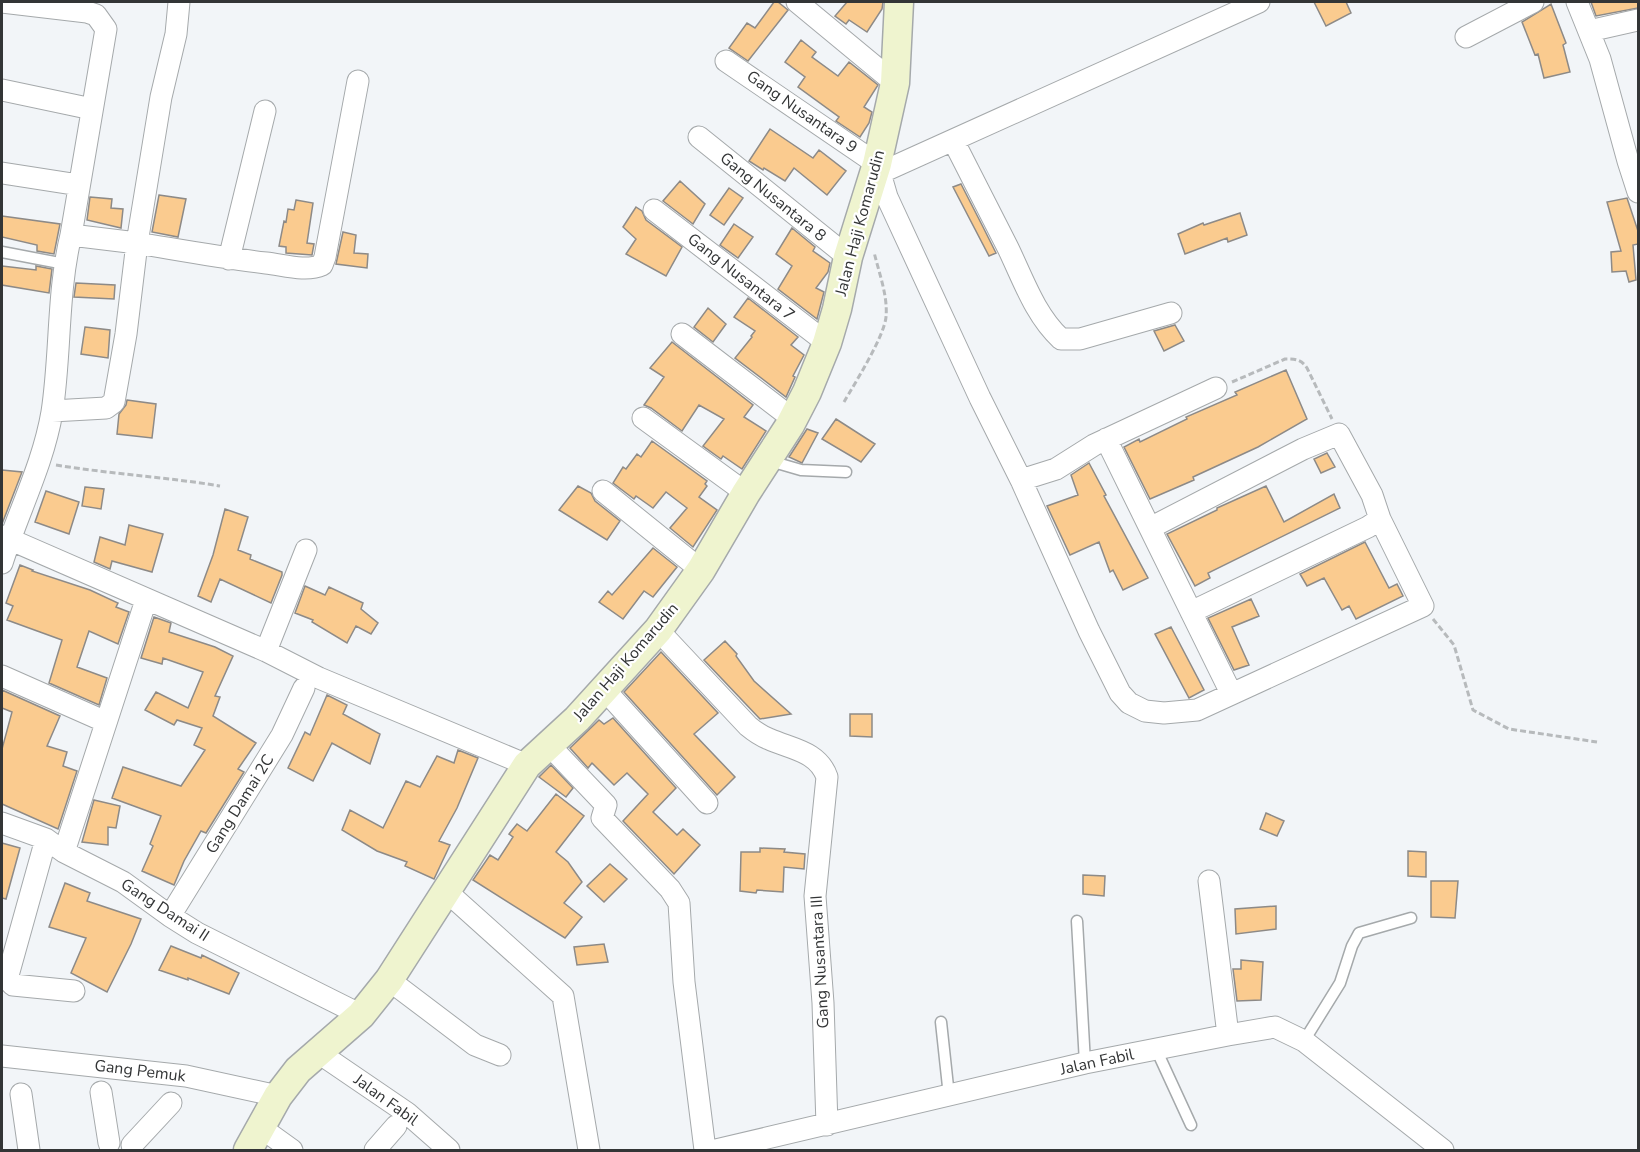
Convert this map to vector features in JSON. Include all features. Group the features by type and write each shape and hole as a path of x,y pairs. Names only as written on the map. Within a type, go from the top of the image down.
{"street":[{"path":"2,2 79,10 96,15 106,29 65,264 52,411 40,463 5,538 2,563"},
{"path":"52,411 106,408 114,402 126,334 137,243 162,97 176,34 179,2"},
{"path":"797,2 896,83"},
{"name":"Jalan Haji Komarudin","path":"254,1139 278,1096 298,1070 361,1015 389,980 527,765 577,719 658,630 701,570 793,419 827,343 848,257 879,169 896,83 899,2"},
{"path":"1150,528 1303,449 1339,434 1372,495 1380,519 1423,606 1197,710 1164,713 1145,711 1129,703 1120,693 1089,631 1021,480 887,197 879,169 953,140 1259,2"},
{"path":"1466,37 1533,2"},
{"path":"1577,2 1630,136 1638,192"},
{"path":"1588,31 1638,20"},
{"name":"Gang Nusantara 9","path":"726,61 879,169"},
{"path":"71,235 137,243 229,259 298,267 315,268 322,265 358,81"},
{"path":"2,90 92,109"},
{"path":"229,259 265,111"},
{"name":"Gang Nusantara 8","path":"699,137 848,257"},
{"path":"953,140 1009,250 1025,287 1054,333 1061,339 1080,339 1171,313"},
{"path":"2,173 79,185"},
{"name":"Gang Nusantara 7","path":"654,210 827,343"},
{"path":"682,334 793,419"},
{"path":"1021,480 1056,469 1106,440 1216,388"},
{"path":"643,418 746,493"},
{"path":"1106,440 1231,693"},
{"path":"603,491 701,570"},
{"path":"1191,612 1368,527 1380,519"},
{"path":"5,538 266,651 319,678 527,765"},
{"path":"266,651 306,550"},
{"path":"64,852 146,600"},
{"name":"Gang Nusantara III","path":"658,630 748,726 766,738 805,753 824,767 827,777 815,896 823,1003 826,1125"},
{"path":"2,676 106,722"},
{"name":"Gang Damai 2C","path":"170,916 282,735 304,688"},
{"path":"603,688 707,803"},
{"path":"548,744 606,805 603,818 670,889 679,903 684,982 705,1150"},
{"name":"Gang Damai II","path":"2,823 46,839 64,852 123,882 197,933 361,1015"},
{"path":"46,839 7,979 13,985 74,991"},
{"path":"1209,880 1228,1035"},
{"path":"446,891 563,996 589,1150"},
{"path":"389,980 475,1045 500,1055"},
{"name":"Jalan Fabil","path":"716,1150 1085,1063 1275,1027 1304,1041 1443,1150"},
{"name":"Jalan Fabil","path":"320,1053 407,1113 449,1150"},
{"name":"Gang Pemuk","path":"2,1056 186,1076 278,1096"},
{"path":"100,1092 103,1147 121,1142 137,1148 171,1103"},
{"path":"21,1094 29,1150"},
{"path":"375,1150 396,1126"},
{"path":"254,1139 292,1150"}],"lane":[{"path":"2,252 65,264"},
{"path":"767,459 801,470 846,472"},
{"path":"1304,1041 1340,983 1352,946 1359,933 1411,918"},
{"path":"1077,921 1085,1063"},
{"path":"941,1022 949,1096"},
{"path":"1156,1049 1191,1125"}],"path":[{"path":"844,402 882,333 886,318 885,296 873,243"},
{"path":"1216,388 1285,358 1295,358 1302,361 1307,368 1339,434"},
{"path":"40,463 126,476 191,481 220,486"},
{"path":"1423,606 1454,645 1473,710 1509,729 1596,742"}],"building":[{"path":"774,2 778,2 788,10 748,61 729,48 747,23 755,28"},
{"path":"847,2 883,2 882,9 867,32 849,20 846,24 835,16"},
{"path":"1314,2 1346,2 1351,13 1326,26"},
{"path":"1591,2 1638,2 1638,8 1596,16"},
{"path":"1551,4 1566,43 1563,45 1570,72 1544,78 1538,54 1535,55 1522,22"},
{"path":"801,40 816,52 812,57 838,76 849,62 878,85 864,107 872,112 869,123 860,137 836,121 839,117 798,87 805,77 785,62"},
{"path":"770,129 813,158 819,150 846,171 827,195 794,168 785,181 749,161"},
{"path":"680,181 705,204 693,224 663,201"},
{"path":"961,184 996,253 989,256 953,187"},
{"path":"729,188 743,198 724,225 710,215"},
{"path":"159,195 186,199 178,237 152,232"},
{"path":"90,197 112,199 111,208 123,209 121,228 87,220"},
{"path":"1627,198 1638,231 1638,244 1633,245 1636,280 1629,282 1626,271 1612,272 1611,252 1621,251 1607,202"},
{"path":"296,200 313,203 307,243 314,244 312,255 286,253 286,247 279,246 288,209 294,210"},
{"path":"636,207 642,211 646,220 682,247 666,276 626,254 636,239 623,227"},
{"path":"1240,213 1247,235 1228,242 1227,238 1185,254 1178,234 1203,223 1204,225"},
{"path":"2,216 60,224 54,254 37,251 37,245 2,237"},
{"path":"734,224 753,237 738,258 720,245"},
{"path":"792,228 815,247 813,251 830,263 828,272 816,288 824,292 817,319 778,289 792,266 776,254"},
{"path":"343,232 356,235 354,253 368,254 367,268 336,264"},
{"path":"2,266 36,270 36,266 52,269 49,293 2,285"},
{"path":"76,283 115,285 114,299 74,297"},
{"path":"748,298 798,337 791,345 804,355 793,376 795,377 786,397 735,358 755,331 734,317"},
{"path":"708,308 726,324 713,342 694,327"},
{"path":"1175,325 1184,341 1164,351 1154,331"},
{"path":"85,327 110,330 108,358 81,354"},
{"path":"672,342 753,405 744,417 766,431 742,469 723,456 721,459 703,446 724,419 699,405 682,431 644,405 664,377 650,368"},
{"path":"1286,370 1307,419 1258,447 1193,477 1194,480 1150,499 1124,447 1139,439 1140,442 1187,419 1186,417 1237,395 1235,392"},
{"path":"127,400 156,404 152,438 117,434 119,414"},
{"path":"836,419 875,444 861,462 822,439"},
{"path":"807,429 818,433 802,463 789,457"},
{"path":"652,441 707,481 705,484 707,486 699,497 717,510 693,547 670,528 687,508 666,492 653,508 636,496 634,499 613,483 623,467 626,469 637,454 641,457"},
{"path":"1327,453 1335,467 1321,473 1314,459"},
{"path":"1089,463 1148,578 1123,590 1113,570 1110,572 1099,542 1070,555 1047,506 1078,495 1071,475"},
{"path":"2,470 22,472 2,524"},
{"path":"578,486 591,493 595,501 620,521 607,540 559,510"},
{"path":"1266,486 1284,522 1334,494 1340,508 1208,573 1210,578 1195,586 1167,534"},
{"path":"85,487 104,489 101,509 82,506"},
{"path":"46,491 79,502 69,534 35,522"},
{"path":"225,509 248,517 238,550 251,555 250,559 282,572 271,603 220,579 211,602 198,596 213,555"},
{"path":"129,525 163,534 152,572 112,561 110,569 94,562 100,537 125,545"},
{"path":"1365,542 1389,588 1397,584 1403,596 1356,619 1349,606 1342,610 1324,578 1307,586 1300,574"},
{"path":"653,548 677,567 653,597 644,591 623,619 599,602 608,591 612,595"},
{"path":"20,565 90,590 118,603 116,607 129,612 118,644 89,631 77,667 107,678 99,705 49,683 62,640 7,620 13,606 6,603"},
{"path":"305,586 325,595 329,587 363,603 361,609 378,623 371,634 356,626 347,643 312,622 313,620 295,613"},
{"path":"1251,599 1259,616 1232,627 1249,665 1234,670 1208,618"},
{"path":"154,617 171,623 169,632 215,647 233,656 215,696 220,697 213,716 256,743 238,769 244,772 206,833 201,831 174,885 142,871 153,846 150,844 161,816 112,798 123,767 181,786 205,750 194,745 202,728 177,720 174,725 145,710 156,692 188,708 203,672 163,658 162,664 141,658"},
{"path":"1171,627 1204,690 1189,698 1155,634"},
{"path":"725,641 737,654 736,656 754,681 791,714 760,719 704,660"},
{"path":"661,652 718,713 694,734 735,777 717,795 624,692"},
{"path":"2,690 60,716 47,746 67,752 63,766 77,771 58,829 2,804 2,749 12,712 2,708"},
{"path":"327,695 347,705 343,714 380,734 370,764 332,743 313,781 288,768 305,732 310,735"},
{"path":"850,714 872,714 872,737 850,736"},
{"path":"613,718 676,788 653,812 677,835 683,829 700,845 674,874 623,821 648,794 627,773 614,785 592,763 588,768 570,748 599,720 604,724"},
{"path":"458,750 478,758 457,808 439,841 450,845 434,879 405,866 407,862 377,851 342,830 350,810 383,828 406,781 420,787 437,756 454,763"},
{"path":"551,765 573,788 566,797 539,777"},
{"path":"556,794 584,816 556,852 568,862 582,882 564,903 582,917 565,938 473,880 490,855 498,860 513,837 509,834 517,824 527,831"},
{"path":"94,800 120,806 116,828 108,827 108,845 82,842"},
{"path":"1266,813 1284,821 1277,836 1260,829"},
{"path":"2,843 20,848 6,899 2,898"},
{"path":"760,848 785,849 784,852 805,854 804,869 784,867 783,892 740,891 741,852 760,852"},
{"path":"1408,851 1426,852 1426,877 1408,876"},
{"path":"610,864 627,879 604,902 587,886"},
{"path":"1083,875 1105,876 1104,896 1083,894"},
{"path":"1431,881 1458,881 1455,918 1431,917"},
{"path":"65,883 90,893 87,901 141,919 107,992 71,973 86,938 49,927"},
{"path":"1276,906 1276,929 1236,934 1235,909"},
{"path":"604,944 608,962 577,965 574,947"},
{"path":"171,946 201,958 202,955 239,973 229,994 188,978 188,980 159,970"},
{"path":"1241,960 1263,962 1261,1000 1237,1001 1233,969 1241,969"}]}
